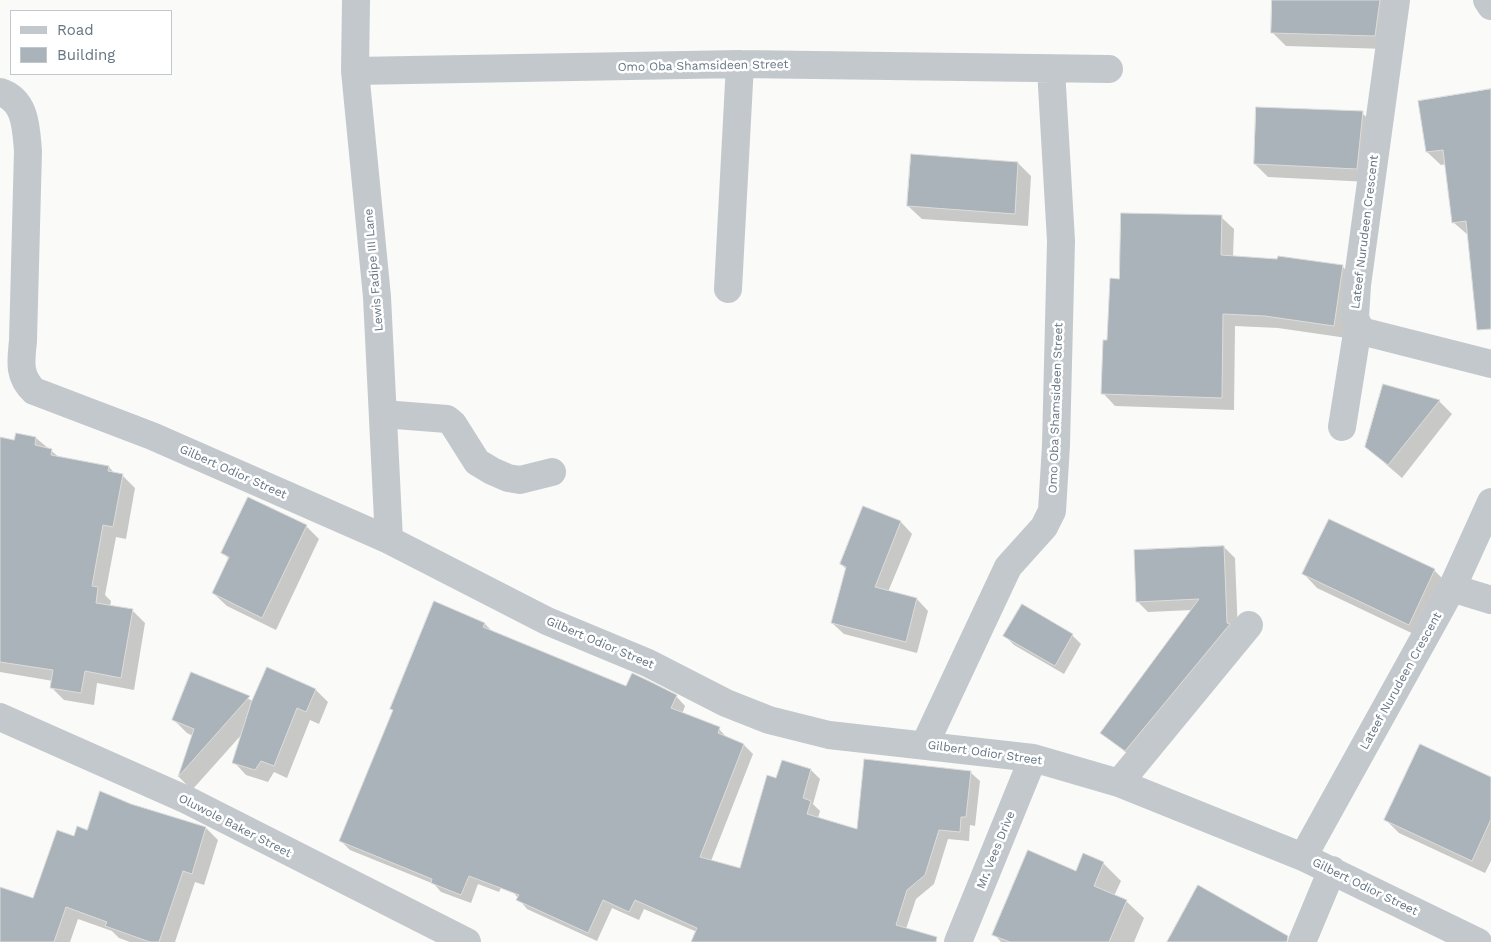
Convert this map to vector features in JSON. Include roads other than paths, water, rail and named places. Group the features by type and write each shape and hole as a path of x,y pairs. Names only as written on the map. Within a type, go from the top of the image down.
{"street":[{"name":"Lewis Fadipe III Lane","path":"356,0 355,71 377,297 389,540"},
{"name":"Lateef Nurudeen Crescent","path":"1396,0 1354,307 1358,327 1362,331 1491,364"},
{"path":"1487,0 1491,6"},
{"name":"Omo Oba Shamsideen Street","path":"355,71 740,64 1109,69"},
{"path":"728,290 740,64"},
{"name":"Omo Oba Shamsideen Street","path":"925,744 1008,567 1044,527 1052,511 1056,445 1061,241 1051,69"},
{"name":"Gilbert Odior Street","path":"0,92 17,103 26,124 28,151 23,341 20,368 27,384 44,396 152,436 389,540 547,621 648,663 726,704 769,720 829,735 925,744 1033,758 1119,783 1303,857 1478,942"},
{"path":"1342,427 1358,327"},
{"path":"383,414 447,419 453,424 477,462 508,478 520,480 552,472"},
{"name":"Lateef Nurudeen Crescent","path":"1303,857 1452,588 1491,502"},
{"path":"1452,588 1491,600"},
{"path":"1119,783 1249,625"},
{"name":"Oluwole Baker Street","path":"0,717 187,800 467,942"},
{"name":"Mr. Vees Drive","path":"958,942 1033,758"},
{"path":"1302,942 1332,870"}]}
